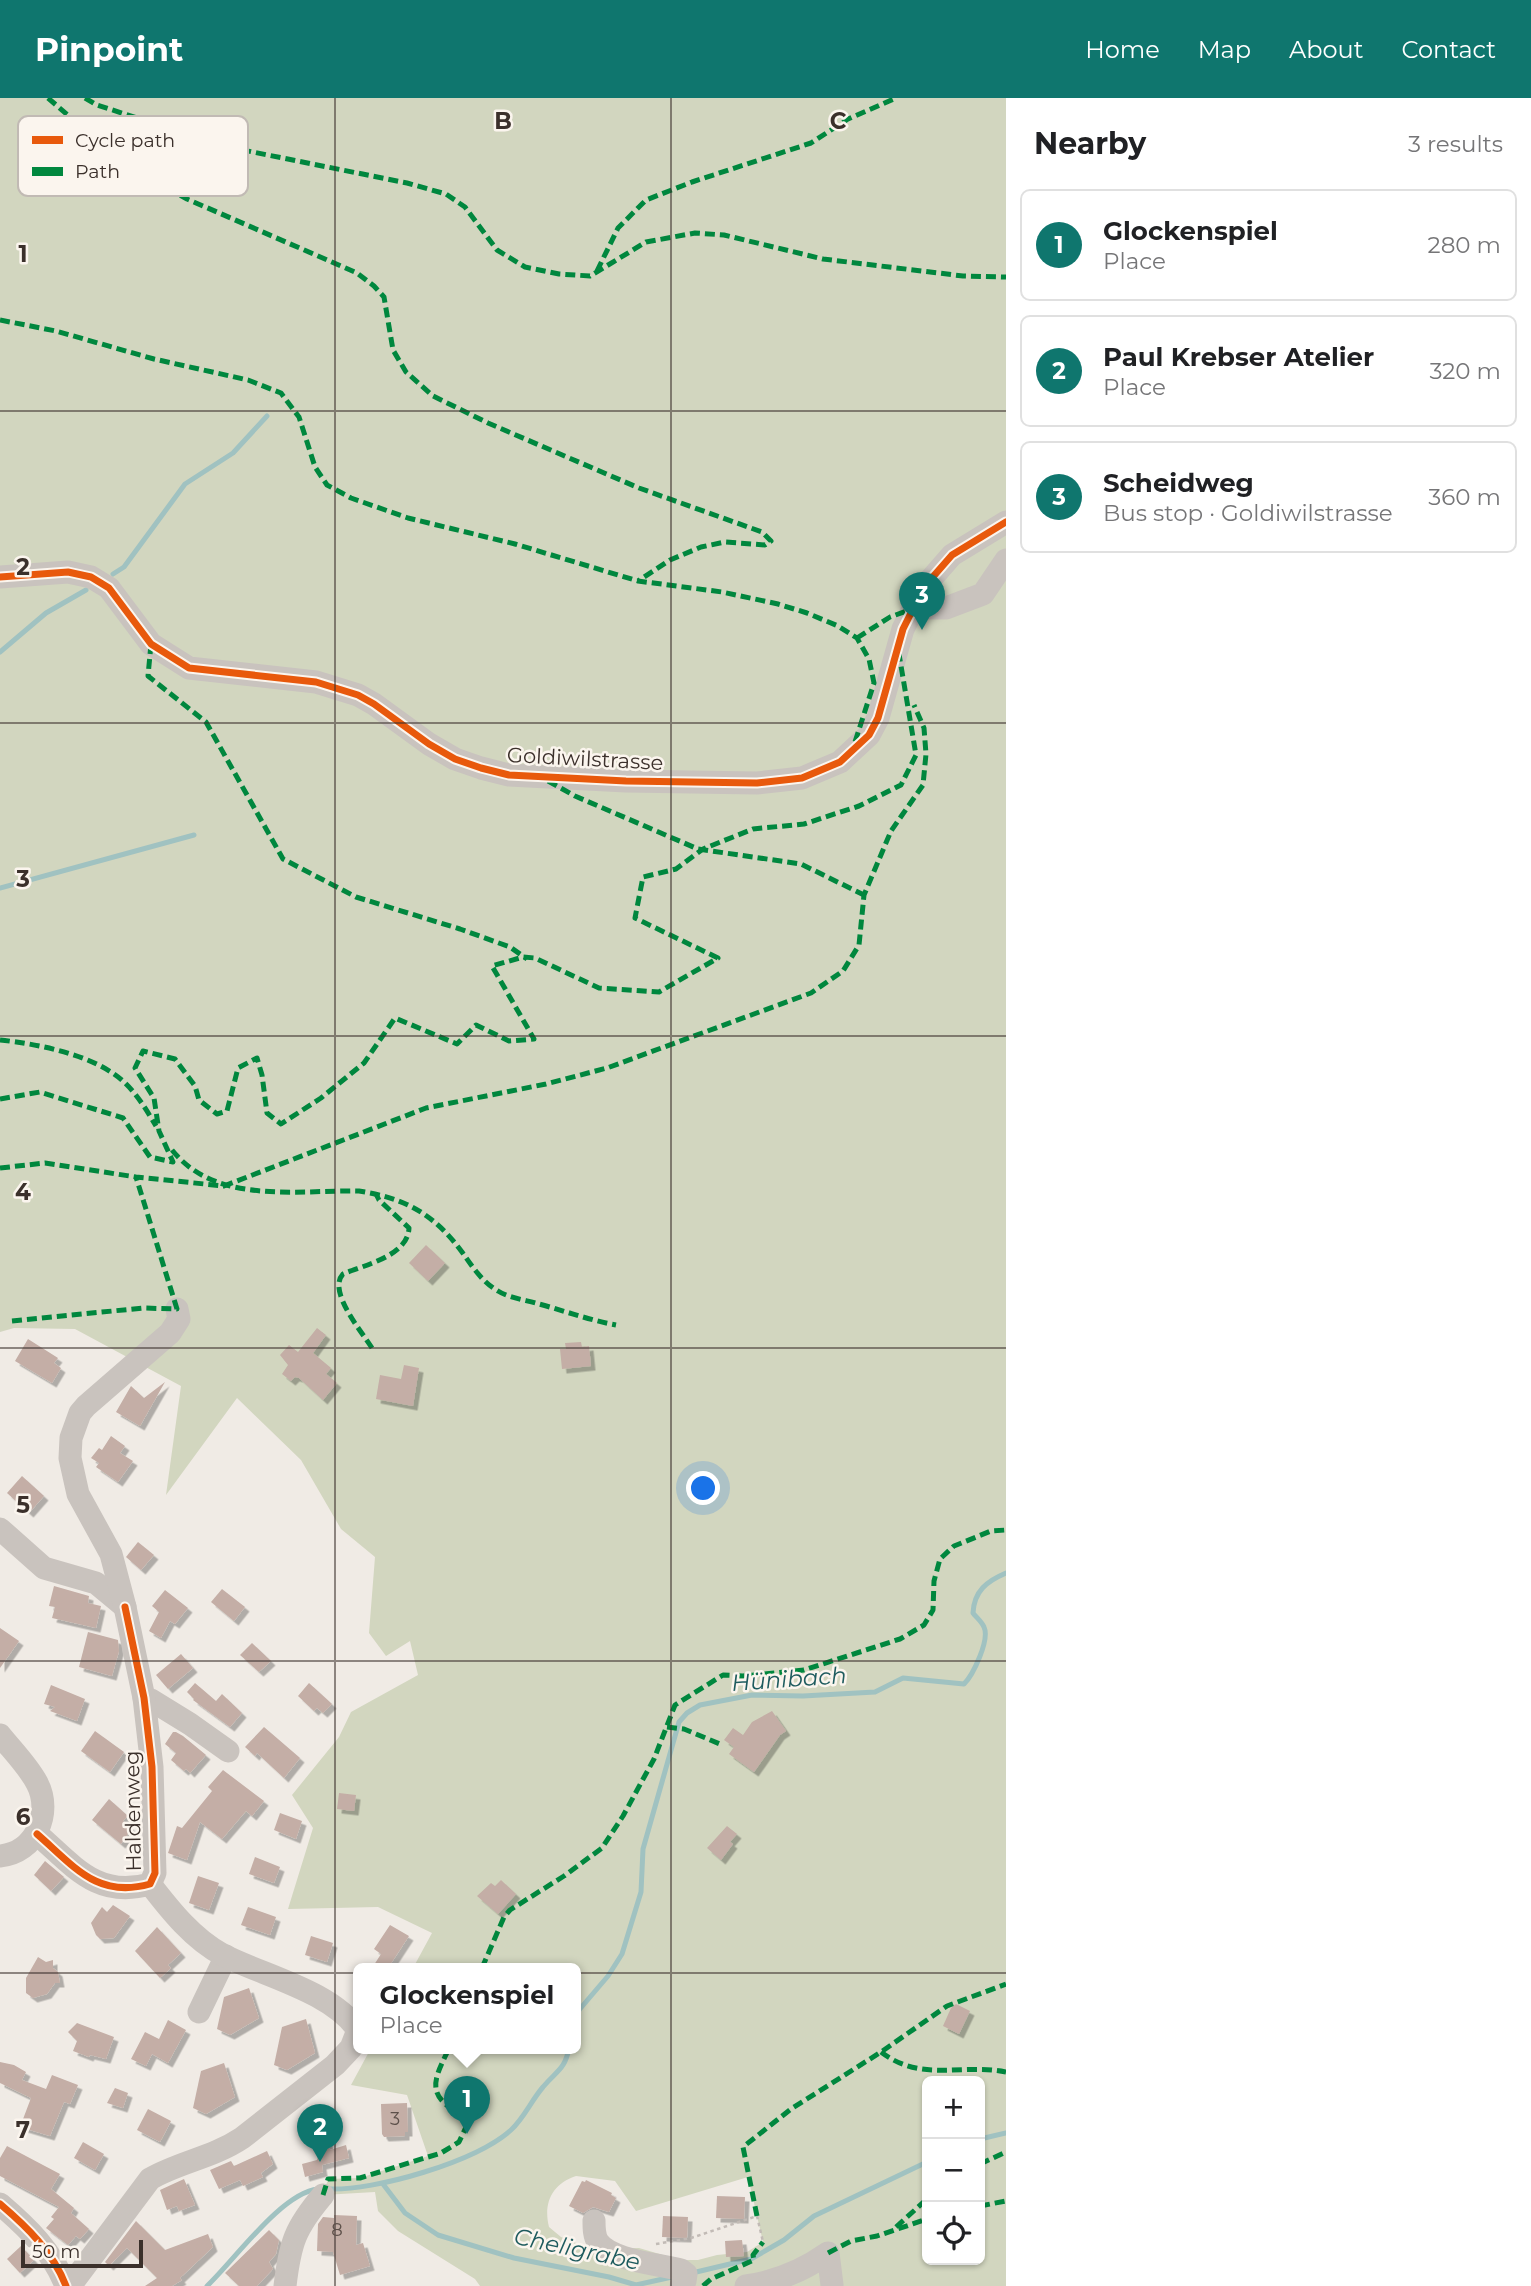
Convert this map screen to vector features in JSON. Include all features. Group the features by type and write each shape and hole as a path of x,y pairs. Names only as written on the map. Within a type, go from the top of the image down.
{"street":[{"name":"Goldiwilstrasse","path":"0,578 44,572 68,572 91,577 109,588 150,643 189,668 316,682 358,695 429,744 455,759 481,768 509,775 626,781 757,783 802,778 840,762 869,735 878,718 900,641 924,587 952,555 1006,522"},
{"path":"913,608 946,608 983,594 1006,560"},
{"name":"Haldenweg","path":"150,1884 155,1873 152,1767 144,1698 111,1554 78,1494 70,1458 71,1437 80,1413 170,1332 179,1319 177,1309"},
{"path":"0,1528 44,1568 96,1583 125,1607"},
{"path":"144,1698 190,1724 228,1751"},
{"path":"0,1735 37,1783 42,1797 37,1834 21,1849 0,1856"},
{"name":"Haldenweg","path":"37,1834 97,1884 117,1889 150,1884"},
{"name":"Haldenweg","path":"150,1884 171,1911 194,1933 226,1956 337,2009 353,2023"},
{"path":"199,2012 226,1956"},
{"name":"Haldenweg","path":"66,2286 73,2282 150,2179 228,2148 335,2066 353,2043"},
{"path":"285,2286 290,2251 298,2227 323,2195"},
{"path":"0,2204 43,2246 57,2264 66,2286"},
{"path":"594,2221 597,2241 605,2248 683,2279"},
{"path":"746,2286 765,2283 814,2263 828,2253 832,2286"}],"path":[{"path":"646,2245 691,2238 757,2216 763,2242"}],"green space":[{"path":"0,98 1006,98 1006,2286 480,2286 475,2279 398,2231 378,2211 375,2192 323,2195 328,2179 360,2178 428,2156 407,2095 351,2085 368,2054 581,2054 581,1963 416,1963 432,1933 378,1907 288,1909 313,1828 292,1795 339,1737 351,1712 418,1675 410,1641 386,1656 369,1633 375,1557 341,1529 301,1460 237,1398 166,1495 181,1386 75,1329 14,1328 0,1332","holes":["576,2176 615,2181 636,2211 748,2177 763,2242 747,2252 698,2260 680,2260 639,2248 591,2249 561,2237 549,2227 547,2218 549,2202 555,2189"]}],"building":[{"path":"426,1245 445,1263 428,1281 409,1263"},
{"path":"317,1328 326,1335 313,1353 331,1368 326,1374 337,1383 323,1400 299,1378 295,1377 291,1381 282,1374 288,1365 280,1355 289,1345 298,1352"},
{"path":"28,1339 58,1358 54,1363 61,1368 52,1383 15,1361"},
{"path":"581,1342 582,1347 589,1346 591,1366 562,1369 560,1349 566,1349 565,1343"},
{"path":"404,1365 419,1368 413,1406 376,1399 380,1375 401,1379"},
{"path":"165,1382 140,1426 116,1412 131,1386 144,1398"},
{"path":"111,1436 125,1446 120,1453 133,1461 118,1482 96,1467 99,1463 91,1458 99,1448 102,1450"},
{"path":"22,1476 44,1496 29,1513 7,1493"},
{"path":"138,1542 154,1555 141,1570 126,1557"},
{"path":"54,1586 89,1596 88,1603 101,1606 96,1628 52,1618 55,1607 49,1606"},
{"path":"222,1589 245,1607 234,1621 211,1602"},
{"path":"165,1590 188,1608 175,1624 170,1621 161,1638 149,1631 159,1612 152,1606"},
{"path":"0,1628 19,1641 0,1668"},
{"path":"88,1632 118,1640 119,1651 112,1676 79,1667"},
{"path":"252,1643 271,1661 259,1672 240,1655"},
{"path":"181,1654 193,1668 168,1689 156,1675"},
{"path":"195,1683 216,1701 222,1694 242,1713 230,1727 193,1700 187,1692"},
{"path":"309,1683 332,1704 323,1713 317,1708 314,1711 298,1696"},
{"path":"51,1685 85,1699 77,1721 50,1711 55,1707 44,1704"},
{"path":"772,1711 786,1731 780,1735 754,1772 729,1754 734,1747 724,1740 733,1728 743,1735 752,1722"},
{"path":"264,1727 300,1758 284,1778 257,1753 255,1756 245,1747"},
{"path":"95,1731 124,1752 110,1772 81,1751"},
{"path":"173,1732 183,1736 206,1755 190,1773 171,1760 176,1753 165,1744"},
{"path":"223,1770 264,1801 252,1816 246,1811 222,1839 200,1822 187,1860 168,1853 177,1826 182,1828 212,1791 208,1787"},
{"path":"339,1793 356,1795 354,1811 337,1809"},
{"path":"109,1799 128,1816 123,1821 132,1828 121,1844 92,1820"},
{"path":"280,1813 302,1821 296,1839 274,1830"},
{"path":"727,1826 737,1834 721,1860 707,1848"},
{"path":"255,1857 280,1867 274,1883 249,1874"},
{"path":"45,1861 64,1877 51,1891 34,1875"},
{"path":"198,1876 219,1883 209,1910 189,1903"},
{"path":"501,1880 516,1894 498,1914 477,1896 491,1883 495,1886"},
{"path":"113,1905 130,1916 114,1938 100,1939 91,1923 102,1907 107,1912"},
{"path":"248,1907 276,1917 270,1935 241,1925"},
{"path":"390,1925 409,1936 391,1963 375,1963 381,1954 374,1949"},
{"path":"157,1927 181,1953 168,1965 171,1968 160,1978 135,1951"},
{"path":"311,1936 333,1943 327,1962 305,1955"},
{"path":"38,1957 46,1962 53,1960 53,1968 58,1972 60,1983 55,1983 47,1994 33,1998 26,1993 26,1978"},
{"path":"249,1988 259,2018 230,2035 217,2029 224,1997"},
{"path":"956,2004 970,2011 959,2034 943,2026 951,2008"},
{"path":"306,2019 315,2053 287,2070 274,2065 282,2027"},
{"path":"168,2020 186,2030 168,2063 152,2054 146,2066 131,2059 145,2032 159,2039"},
{"path":"77,2023 114,2037 106,2059 73,2051 77,2041 68,2032"},
{"path":"0,2062 14,2065 26,2072 22,2080 46,2089 52,2075 78,2085 70,2104 64,2102 50,2136 20,2127 31,2098 0,2083"},
{"path":"224,2063 235,2097 206,2114 193,2108 201,2071"},
{"path":"115,2088 128,2093 123,2108 107,2103"},
{"path":"407,2103 408,2132 405,2132 405,2136 384,2137 381,2104"},
{"path":"148,2109 171,2121 160,2142 137,2130"},
{"path":"326,2132 330,2150 346,2145 349,2158 322,2165 323,2172 305,2177 302,2164 317,2160"},
{"path":"83,2142 104,2154 95,2170 74,2158"},
{"path":"7,2146 60,2174 51,2189 74,2208 71,2213 89,2229 80,2239 76,2236 68,2245 46,2228 59,2207 0,2176 0,2158"},
{"path":"267,2151 273,2164 261,2173 263,2177 243,2186 240,2180 219,2189 210,2170 231,2161 234,2166"},
{"path":"184,2179 195,2205 179,2211 177,2206 167,2210 160,2190"},
{"path":"586,2180 612,2193 616,2198 609,2212 593,2207 583,2213 569,2206 582,2181"},
{"path":"717,2196 745,2197 744,2219 716,2218"},
{"path":"334,2215 357,2216 356,2245 363,2243 370,2266 340,2275 333,2252 317,2251 318,2224 323,2217 334,2218"},
{"path":"663,2216 688,2217 687,2238 662,2237"},
{"path":"136,2221 165,2250 208,2234 213,2247 180,2278 182,2280 172,2286 145,2286 157,2278 127,2248 109,2266 105,2262"},
{"path":"269,2230 279,2240 276,2254 269,2262 273,2269 257,2286 239,2286 225,2273"},
{"path":"742,2240 744,2256 726,2257 725,2241"},
{"path":"21,2246 34,2260 20,2273 7,2259"}],"waterway":[{"path":"113,574 124,567 185,484 233,453 267,416"},
{"path":"0,652 46,613 86,590"},
{"path":"0,888 194,835"},
{"name":"Hünibach","path":"581,2008 608,1976 622,1954 641,1892 643,1849 679,1722 687,1713 700,1705 752,1695 803,1696 875,1692 903,1678 964,1684 976,1665 985,1640 984,1627 973,1613 976,1599 987,1583 1006,1573"},
{"name":"Hünibach","path":"328,2189 397,2180 450,2163 495,2142 520,2120 539,2092 562,2066 567,2054"},
{"name":"Cheligrabe","path":"985,2138 1006,2133"},
{"name":"Cheligrabe","path":"692,2273 751,2259 784,2240 814,2216 922,2164"},
{"name":"Cheligrabe","path":"383,2184 405,2213 438,2235 514,2258 636,2285 672,2277"},
{"name":"Hünibach","path":"207,2286 274,2215 304,2193 318,2189"}],"marked path":[{"path":"48,98 69,116"},
{"path":"85,98 97,105 131,116"},
{"path":"597,271 618,228 646,200 811,143 848,119 896,98"},
{"path":"248,151 407,183 446,194 465,207 497,250 525,267 559,274 590,276 646,242 695,233 724,235 823,259 963,276 1006,277"},
{"path":"182,196 357,273 374,286 384,297 393,350 406,372 433,396 488,423 639,488 762,532 771,541 765,545 725,542 701,547 670,560 638,581"},
{"path":"0,320 56,331 154,359 248,380 281,393 299,417 315,467 327,485 351,498 408,518 515,544 638,581 722,592 778,604 838,626 857,638 869,659 874,683 854,745"},
{"path":"857,638 890,617 912,609"},
{"path":"151,644 148,676 206,722 283,859 356,897 510,947 527,959"},
{"path":"0,1099 40,1092 123,1118 150,1157 173,1162 159,1131 154,1098 135,1068 143,1051 175,1059 195,1086 199,1100 217,1114 227,1111 238,1068 257,1058 267,1113 281,1124 321,1098 364,1063 395,1018 457,1044 476,1025 509,1041 534,1039 492,966 523,957 535,958 599,988 659,992 718,958 635,918 643,877 676,869 703,849 753,829 804,824 859,806 901,785 916,755 899,654"},
{"path":"0,1168 45,1163 136,1177 224,1186 426,1108 546,1084 607,1068 811,993 843,971 859,945 864,895 891,831 923,785 926,754 924,728 914,705"},
{"path":"548,781 575,796 698,849 801,864 864,895"},
{"path":"0,1040 65,1052 98,1065 129,1087 156,1126"},
{"path":"172,1150 190,1168 234,1187 284,1192 359,1191 404,1203 441,1227 482,1278 498,1291 616,1325"},
{"path":"12,1321 143,1308 177,1309 136,1177"},
{"path":"372,1348 343,1301 339,1281 343,1274 384,1258 407,1238 409,1228 376,1194"},
{"path":"484,1963 504,1917 510,1910 602,1848 654,1759 675,1705 723,1675 743,1676 804,1670 900,1639 924,1625 933,1610 934,1581 940,1559 954,1546 991,1531 1006,1530"},
{"path":"667,1727 684,1729 720,1744"},
{"path":"757,2216 743,2147 791,2109 947,2006 1006,1984"},
{"path":"881,2052 896,2061 926,2070 973,2069 1006,2072"},
{"path":"323,2195 328,2179 360,2178 441,2153 459,2142 468,2123 443,2101 436,2088 438,2073 446,2054"},
{"path":"985,2162 1006,2152"},
{"path":"985,2205 1006,2201"},
{"path":"896,2227 924,2202"},
{"path":"828,2253 851,2241 877,2236 922,2221"},
{"path":"703,2286 711,2279 754,2260 753,2255 763,2242"}],"cycle path":[{"path":"0,577 68,572 91,577 109,588 151,644 189,668 316,682 358,695 429,744 455,759 481,768 509,775 626,781 757,783 802,778 840,762 869,735 878,718 903,629 924,587 952,555 1006,522"},
{"path":"37,1834 75,1868 101,1883 115,1887 150,1884 155,1873 152,1767 144,1698 125,1607"},
{"path":"0,2204 38,2241 54,2262 66,2286"}],"place":[{"name":"Scheidweg","path":"922,630"},
{"name":"Glockenspiel","path":"467,2134"},
{"name":"Paul Krebser Atelier","path":"320,2162"}]}
